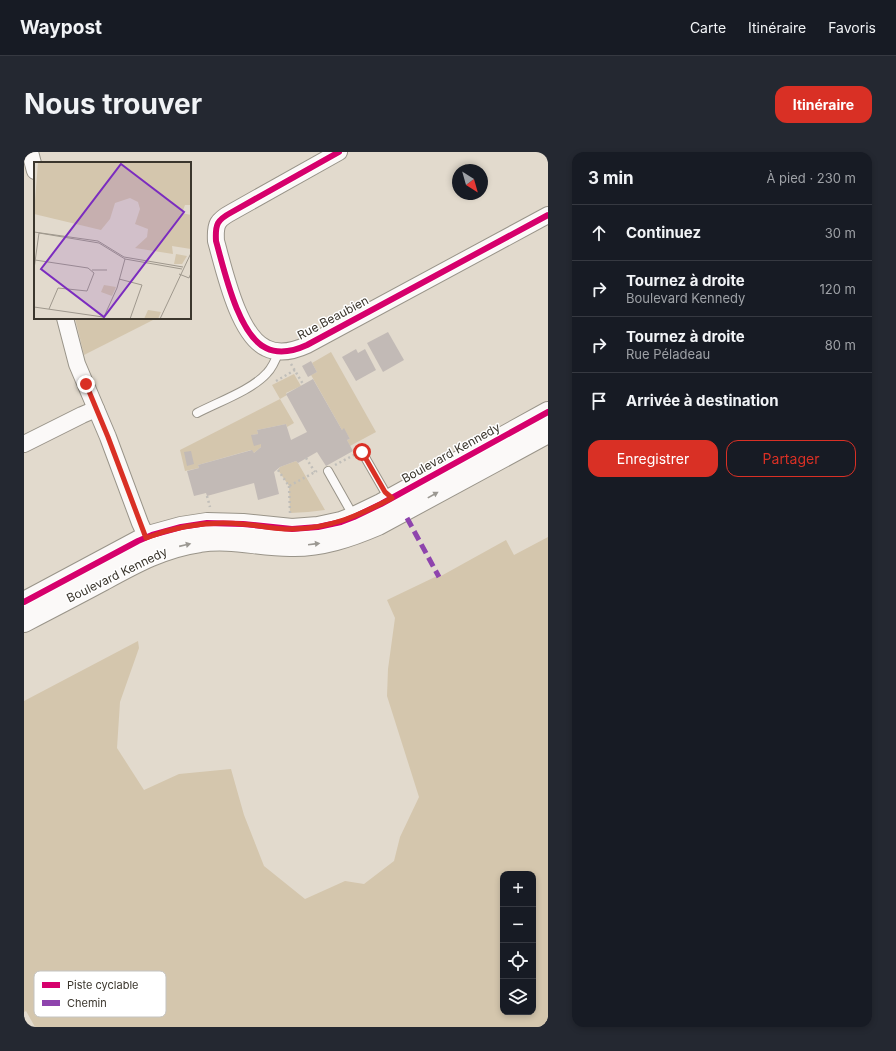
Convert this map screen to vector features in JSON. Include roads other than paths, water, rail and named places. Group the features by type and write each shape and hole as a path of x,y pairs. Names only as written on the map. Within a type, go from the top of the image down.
{"street":[{"path":"30,152 34,167"},
{"name":"Rue Beaubien","path":"339,152 223,217 218,222 215,230 216,241 231,292 244,324 257,342 265,348 284,356 548,215"},
{"path":"65,319 77,364 108,437 150,546"},
{"path":"24,444 96,409"},
{"name":"Boulevard Kennedy","path":"396,505 548,412"},
{"name":"Boulevard Kennedy","path":"24,602 150,546 186,544 210,540 244,541 291,546 327,542 396,505 548,433"},
{"name":"Boulevard Kennedy","path":"24,622 150,546"}],"lane":[{"path":"197,413 255,383 284,356"},
{"path":"359,452 385,492 396,505"},
{"path":"324,470 357,525"}]}
